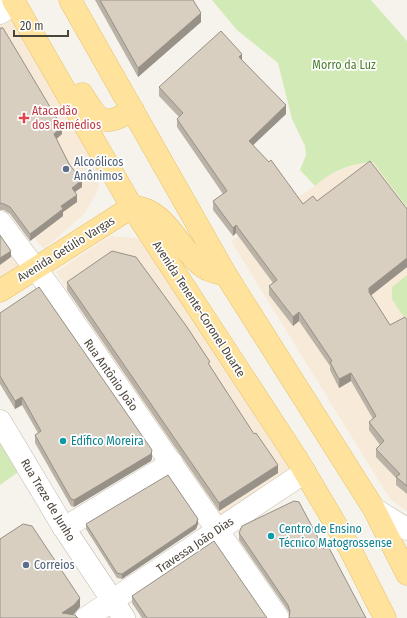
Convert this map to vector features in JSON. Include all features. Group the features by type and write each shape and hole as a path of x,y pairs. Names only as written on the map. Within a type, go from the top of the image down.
{"main road":[{"path":"70,0 226,275 374,509 407,574"},
{"name":"Avenida Tenente-Coronel Duarte","path":"9,6 38,42 132,207 304,472 349,547 385,618"},
{"path":"38,42 56,53 63,61 94,114 100,119 112,121 133,110"},
{"path":"132,207 143,208 154,213 204,268 226,275"},
{"name":"Avenida Getúlio Vargas","path":"0,291 132,207"}],"street":[{"name":"Rua Antônio João","path":"0,222 36,268 278,618"},
{"name":"Rua Treze de Junho","path":"0,421 64,528 124,618"},
{"path":"64,528 172,463"},
{"name":"Travessa João Dias","path":"86,618 304,472"},
{"path":"374,509 407,529"}],"shaded area":[{"path":"14,9 101,172 98,190 84,214 44,249 0,198 0,19"},
{"path":"374,161 407,207 407,275 392,287 403,316 407,317 407,511 390,499 231,241 315,186 324,177 357,163"},
{"path":"0,227 29,264 0,282"},
{"path":"110,236 136,238 150,245 298,469 219,523 56,272"}],"green space":[{"name":"Morro da Luz","path":"212,0 371,0 407,41 407,207 373,162 357,164 342,169 328,176 315,186 300,170 306,155 305,146 292,119 278,63 237,30"},
{"path":"407,275 407,317 403,316 392,299 392,287"},
{"path":"0,435 21,470 0,485"}],"building":[{"path":"100,0 193,0 201,13 138,68"},
{"path":"0,28 3,28 62,127 54,134 69,164 82,180 72,188 77,195 61,206 63,209 30,234 10,207 0,203"},
{"path":"221,31 242,54 239,57 286,105 249,141 269,162 271,160 303,204 313,196 317,201 370,161 407,209 407,258 369,288 369,292 390,325 405,317 407,320 407,486 396,477 400,474 376,449 384,441 369,422 376,416 351,373 339,379 330,362 332,361 299,312 293,317 269,286 277,280 236,225 233,228 213,201 227,191 177,119 183,113 159,87"},
{"path":"0,235 11,251 0,258"},
{"path":"112,251 136,257 187,327 210,362 208,363 254,434 256,433 278,465 219,503 67,282"},
{"path":"39,287 152,450 151,454 74,500 71,499 35,435 41,431 22,397 15,401 0,376 0,313"},
{"path":"168,475 198,519 196,524 122,574 117,573 86,524"},
{"path":"294,501 299,502 324,549 328,546 366,618 289,618 290,611 288,605 239,533 242,526"},
{"name":"Correios","path":"23,524 32,526 80,598 74,605 62,613 75,615 78,618 0,618 0,539"},
{"path":"214,541 267,618 147,618 132,596"}],"place":[{"name":"Atacadão dos Remédios","path":"24,118"},
{"name":"Alcoólicos Anônimos","path":"66,169"},
{"name":"Edífico Moreira","path":"63,441"},
{"name":"Centro de Ensino Técnico Matogrossense","path":"271,536"},
{"name":"Correios","path":"26,565"}]}
